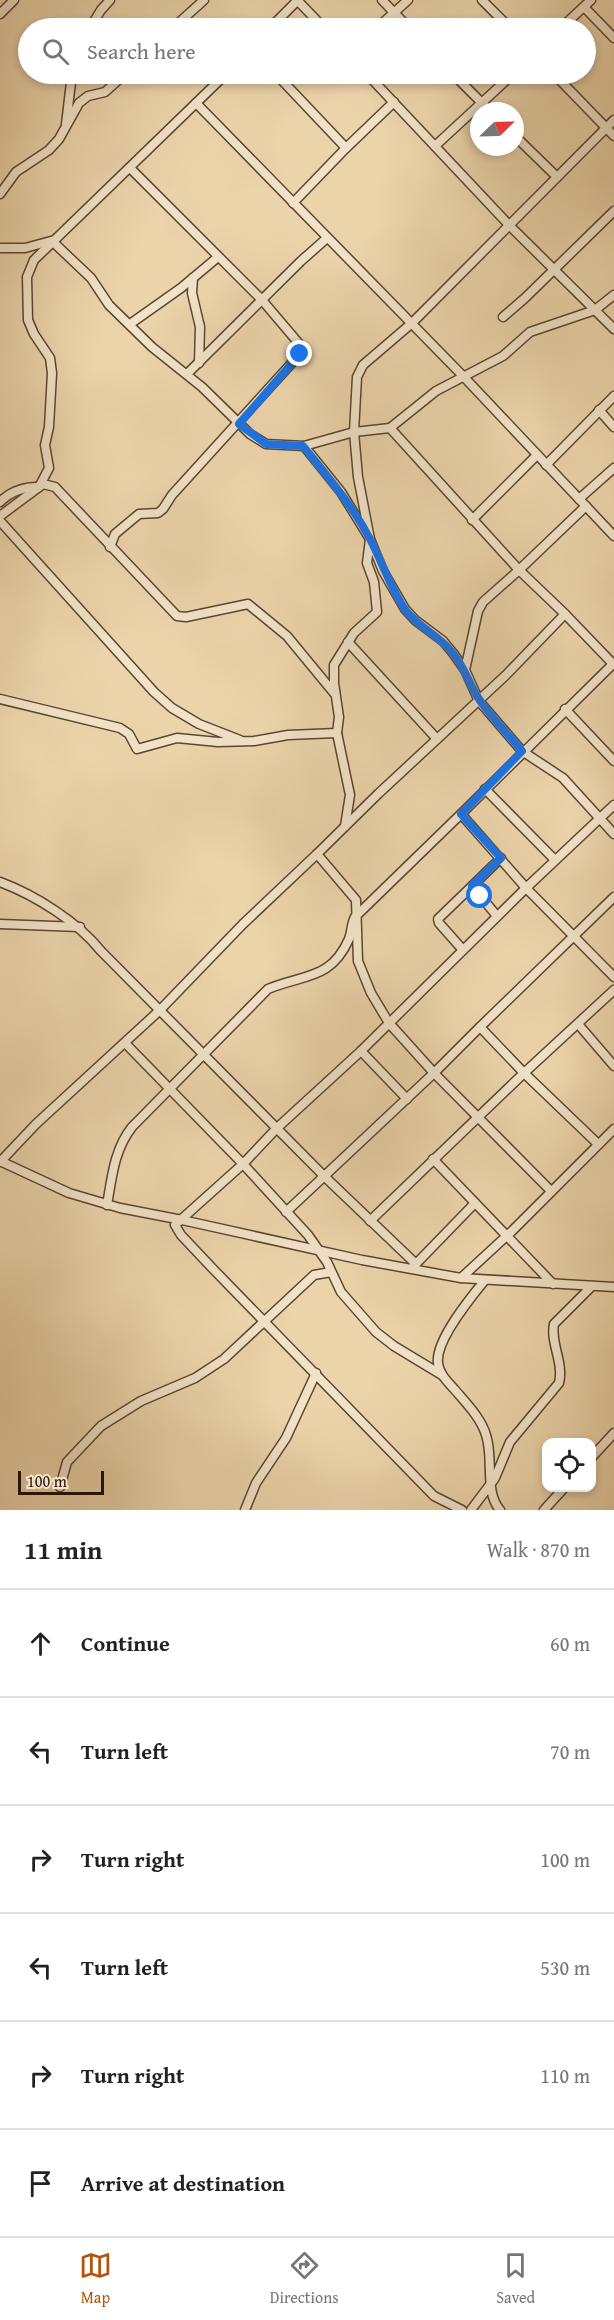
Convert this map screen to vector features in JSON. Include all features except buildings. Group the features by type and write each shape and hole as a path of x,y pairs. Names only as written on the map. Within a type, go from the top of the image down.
{"street":[{"path":"0,14 15,0"},
{"path":"96,18 110,0"},
{"path":"184,18 204,0"},
{"path":"280,18 298,0 315,18"},
{"path":"382,0 400,18"},
{"path":"389,18 408,0"},
{"path":"482,0 500,18"},
{"path":"572,18 591,0"},
{"path":"584,7 595,18"},
{"path":"596,19 614,38"},
{"path":"66,129 71,84"},
{"path":"0,194 16,172 49,150 66,129 79,104 88,96 105,92 113,84"},
{"path":"39,487 49,468 45,445 49,428 52,373 50,358 34,334 28,320 27,277 34,260 216,84"},
{"path":"285,84 346,148"},
{"path":"377,84 510,226 614,329"},
{"path":"463,84 481,102"},
{"path":"483,102 502,84"},
{"path":"564,84 614,136"},
{"path":"293,203 394,102"},
{"path":"196,103 412,323 614,536"},
{"path":"435,146 470,114"},
{"path":"344,826 350,795 337,733 339,717 335,694 334,664 348,642 377,612 374,582 367,563 370,539 358,477 354,432 357,377 363,364 412,323 614,120"},
{"path":"524,145 557,177"},
{"path":"110,547 115,534 139,514 158,513 163,508 172,495 239,424 300,354 301,346 262,300 130,168"},
{"path":"503,317 614,211"},
{"path":"188,374 327,238"},
{"path":"0,248 25,248 52,241"},
{"path":"52,241 91,278 109,305 152,347 188,374 239,424 266,444 303,446 354,432 390,428 436,391 503,356 530,332 595,310 614,295"},
{"path":"130,324 218,257"},
{"path":"193,278 192,293 200,327 199,363"},
{"path":"546,465 614,396"},
{"path":"599,410 614,427"},
{"path":"107,1205 116,1154 122,1139 268,989 282,983 315,976 329,968 350,938 355,916 565,709 614,664 519,570 390,428"},
{"path":"303,446 341,492 370,539 383,571 405,609 415,621 442,641 465,670 479,700 522,751 564,778 614,834"},
{"path":"472,520 537,455"},
{"path":"465,670 478,611 483,602 519,570 614,468"},
{"path":"0,516 43,484 55,487 177,616 186,617 244,604 252,606 287,636 335,694"},
{"path":"0,502 9,494 26,487 39,487"},
{"path":"0,521 154,692 172,708 199,724 244,742"},
{"path":"565,614 479,700 243,924 160,1010 36,1124 0,1162 69,1193 107,1205 319,1250 414,1266 460,1278 614,1287"},
{"path":"348,642 437,739"},
{"path":"0,699 120,728 129,734 137,749 177,738 244,742 262,741 288,735 337,733"},
{"path":"565,709 614,761"},
{"path":"485,789 555,860"},
{"path":"462,1510 434,1496 181,1235 175,1225 243,1164 277,1128 361,1051 497,916 614,805"},
{"path":"461,814 526,888 614,977"},
{"path":"317,854 356,900 355,916 360,971 389,1023 434,1074 551,1191"},
{"path":"463,950 438,919 501,858"},
{"path":"0,882 20,891 80,927 414,1266"},
{"path":"472,886 497,916"},
{"path":"286,1212 434,1074 614,897"},
{"path":"0,924 80,927"},
{"path":"370,1221 478,1116 614,990"},
{"path":"578,1024 614,1066"},
{"path":"480,1027 598,1144"},
{"path":"125,1043 243,1164 286,1212 319,1250 341,1292 386,1341 442,1374 468,1405 486,1432 491,1463 490,1485 498,1509"},
{"path":"361,1051 407,1099"},
{"path":"460,1278 506,1236 614,1129"},
{"path":"434,1160 553,1284"},
{"path":"414,1266 475,1203"},
{"path":"60,1487 67,1462 101,1426 141,1401 195,1378 224,1359 314,1275 331,1272"},
{"path":"442,1374 438,1362 439,1352 459,1312 485,1280"},
{"path":"471,1510 495,1478 510,1442 559,1383 561,1372 553,1331 554,1324 592,1286"},
{"path":"245,1510 256,1483 286,1438 316,1374"},
{"path":"596,1452 614,1432"},
{"path":"544,1510 560,1492"}],"route":[{"path":"300,354 239,424 266,444 303,446 341,492 370,539 383,571 405,609 415,621 429,630 453,653 465,670 479,700 522,751 461,814 501,858 472,886 480,896"}]}
